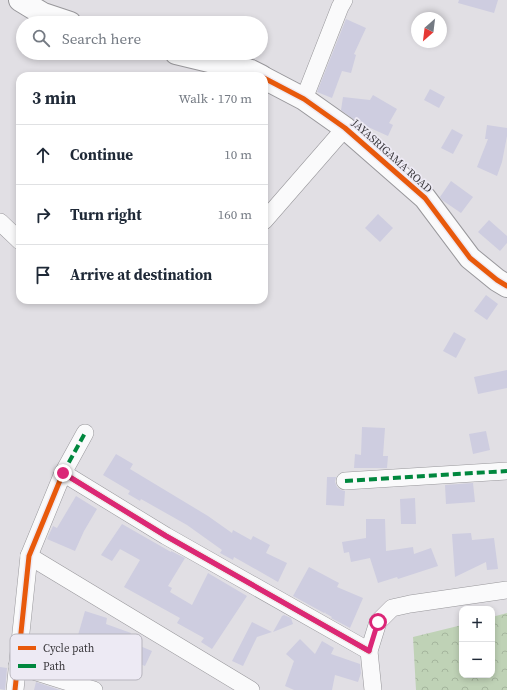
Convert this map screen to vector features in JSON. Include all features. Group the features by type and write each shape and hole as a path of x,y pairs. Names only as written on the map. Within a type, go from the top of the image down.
{"street":[{"path":"20,0 49,16"},
{"path":"304,99 344,0"},
{"path":"207,60 254,72"},
{"name":"JAYASRIGAMA ROAD","path":"268,80 304,99 345,128 425,198 470,258 496,280 507,286"},
{"path":"268,216 345,128"},
{"path":"0,222 16,237"},
{"path":"20,634 29,556 63,473 85,433"},
{"path":"346,481 507,471"},
{"path":"63,473 166,536 369,651"},
{"path":"29,556 251,690"},
{"path":"373,690 369,651 378,622 392,608 507,590"},
{"path":"15,690 16,680"},
{"path":"62,680 94,690"}],"green space":[{"path":"507,613 507,690 416,690 413,637 459,626 459,678 495,678 495,616"}],"building":[{"path":"459,0 498,0 494,13 458,3"},
{"path":"346,19 366,28 354,54 356,55 351,73 342,71 332,98 317,92"},
{"path":"430,89 445,97 439,108 424,100"},
{"path":"373,95 397,109 389,123 393,125 388,136 357,122 341,110 343,97 370,100"},
{"path":"487,125 507,128 502,162 497,176 477,167 488,139 485,139"},
{"path":"452,129 463,135 453,154 441,148"},
{"path":"451,181 473,197 461,213 440,197"},
{"path":"378,214 393,228 380,242 365,228"},
{"path":"489,220 507,236 507,243 500,251 478,232"},
{"path":"486,295 498,304 487,320 474,311"},
{"path":"454,332 466,339 456,358 443,351"},
{"path":"507,370 507,388 478,394 474,377"},
{"path":"362,427 385,428 383,456 388,456 387,468 354,468 355,454 361,455"},
{"path":"486,431 490,450 473,454 469,434"},
{"path":"116,454 133,464 130,469 208,516 232,533 233,530 251,540 253,536 270,545 266,553 287,563 278,582 234,557 233,560 220,553 222,550 187,525 141,499 140,501 128,494 130,491 103,475"},
{"path":"327,477 336,477 335,482 337,487 345,491 344,506 326,505"},
{"path":"473,483 475,502 446,504 445,485"},
{"path":"76,496 97,509 84,531 75,551 47,539 53,526 57,528"},
{"path":"415,498 416,524 401,524 400,499"},
{"path":"366,519 385,519 386,551 413,547 414,554 431,548 438,566 398,579 397,577 378,583 370,558 351,562 349,552 344,553 342,542 366,538"},
{"path":"122,524 171,552 185,558 168,586 172,588 170,592 192,605 208,573 247,596 212,649 201,642 204,638 177,623 180,618 124,587 140,560 120,549 112,561 101,555"},
{"path":"471,533 472,540 494,538 498,569 487,570 486,562 455,577 452,534"},
{"path":"309,567 339,583 337,587 363,598 350,628 331,618 332,617 325,613 326,612 324,613 293,596"},
{"path":"85,611 107,618 106,624 131,633 131,634 78,634"},
{"path":"284,615 291,618 293,624 273,632 282,616"},
{"path":"252,622 272,632 257,637 243,666 232,661"},
{"path":"300,639 315,654 322,641 334,648 331,654 360,664 361,673 358,682 335,675 332,690 294,690 285,686 294,661 286,654"},
{"path":"142,647 152,651 145,666 142,665"},
{"path":"0,667 7,668 5,690 0,689"},
{"path":"36,682 60,690 34,690"}],"marked path":[{"path":"63,473 85,433"},
{"path":"345,481 507,471"}],"cycle path":[{"path":"268,80 304,99 345,128 425,198 470,258 497,280 507,286"},
{"path":"21,634 29,556 63,473 166,536 369,651"},
{"path":"15,690 16,680"}],"route":[{"path":"63,473 166,536 369,651 378,622"}]}
